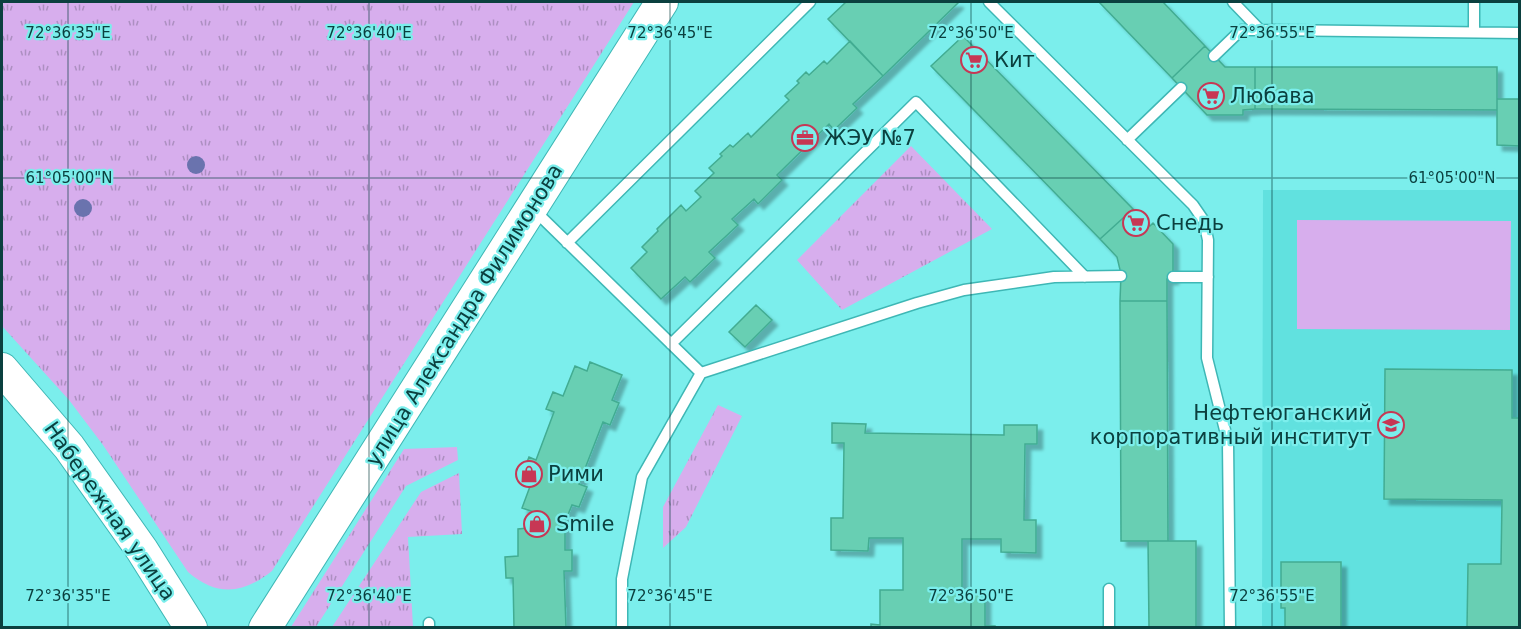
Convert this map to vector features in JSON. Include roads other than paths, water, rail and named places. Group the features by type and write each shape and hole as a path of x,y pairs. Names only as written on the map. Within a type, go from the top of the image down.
{"main road":[{"name":"улица Александра Филимонова","path":"265,627 357,487 662,2"},
{"name":"Набережная улица","path":"2,369 69,447 142,550 191,627"}],"lane":[{"path":"567,243 810,2"},
{"path":"989,2 1193,205 1204,221 1208,240 1207,358 1228,442 1230,627"},
{"path":"1233,2 1260,30"},
{"path":"1474,2 1474,32"},
{"path":"1214,56 1241,30 1520,33"},
{"path":"1127,140 1181,88"},
{"path":"671,344 916,102 1085,277"},
{"path":"531,207 701,373"},
{"path":"622,627 622,579 642,477 701,373 964,290 1054,277 1121,276"},
{"path":"1173,277 1208,277"},
{"path":"1108,627 1109,589"}],"place":[{"name":"Кит","path":"974,60"},
{"name":"Любава","path":"1211,96"},
{"name":"ЖЭУ №7","path":"805,138"},
{"name":"Снедь","path":"1136,223"},
{"name":"Нефтеюганский корпоративный институт","path":"1391,425"},
{"name":"Рими","path":"529,474"},
{"name":"Smile","path":"537,524"}]}
